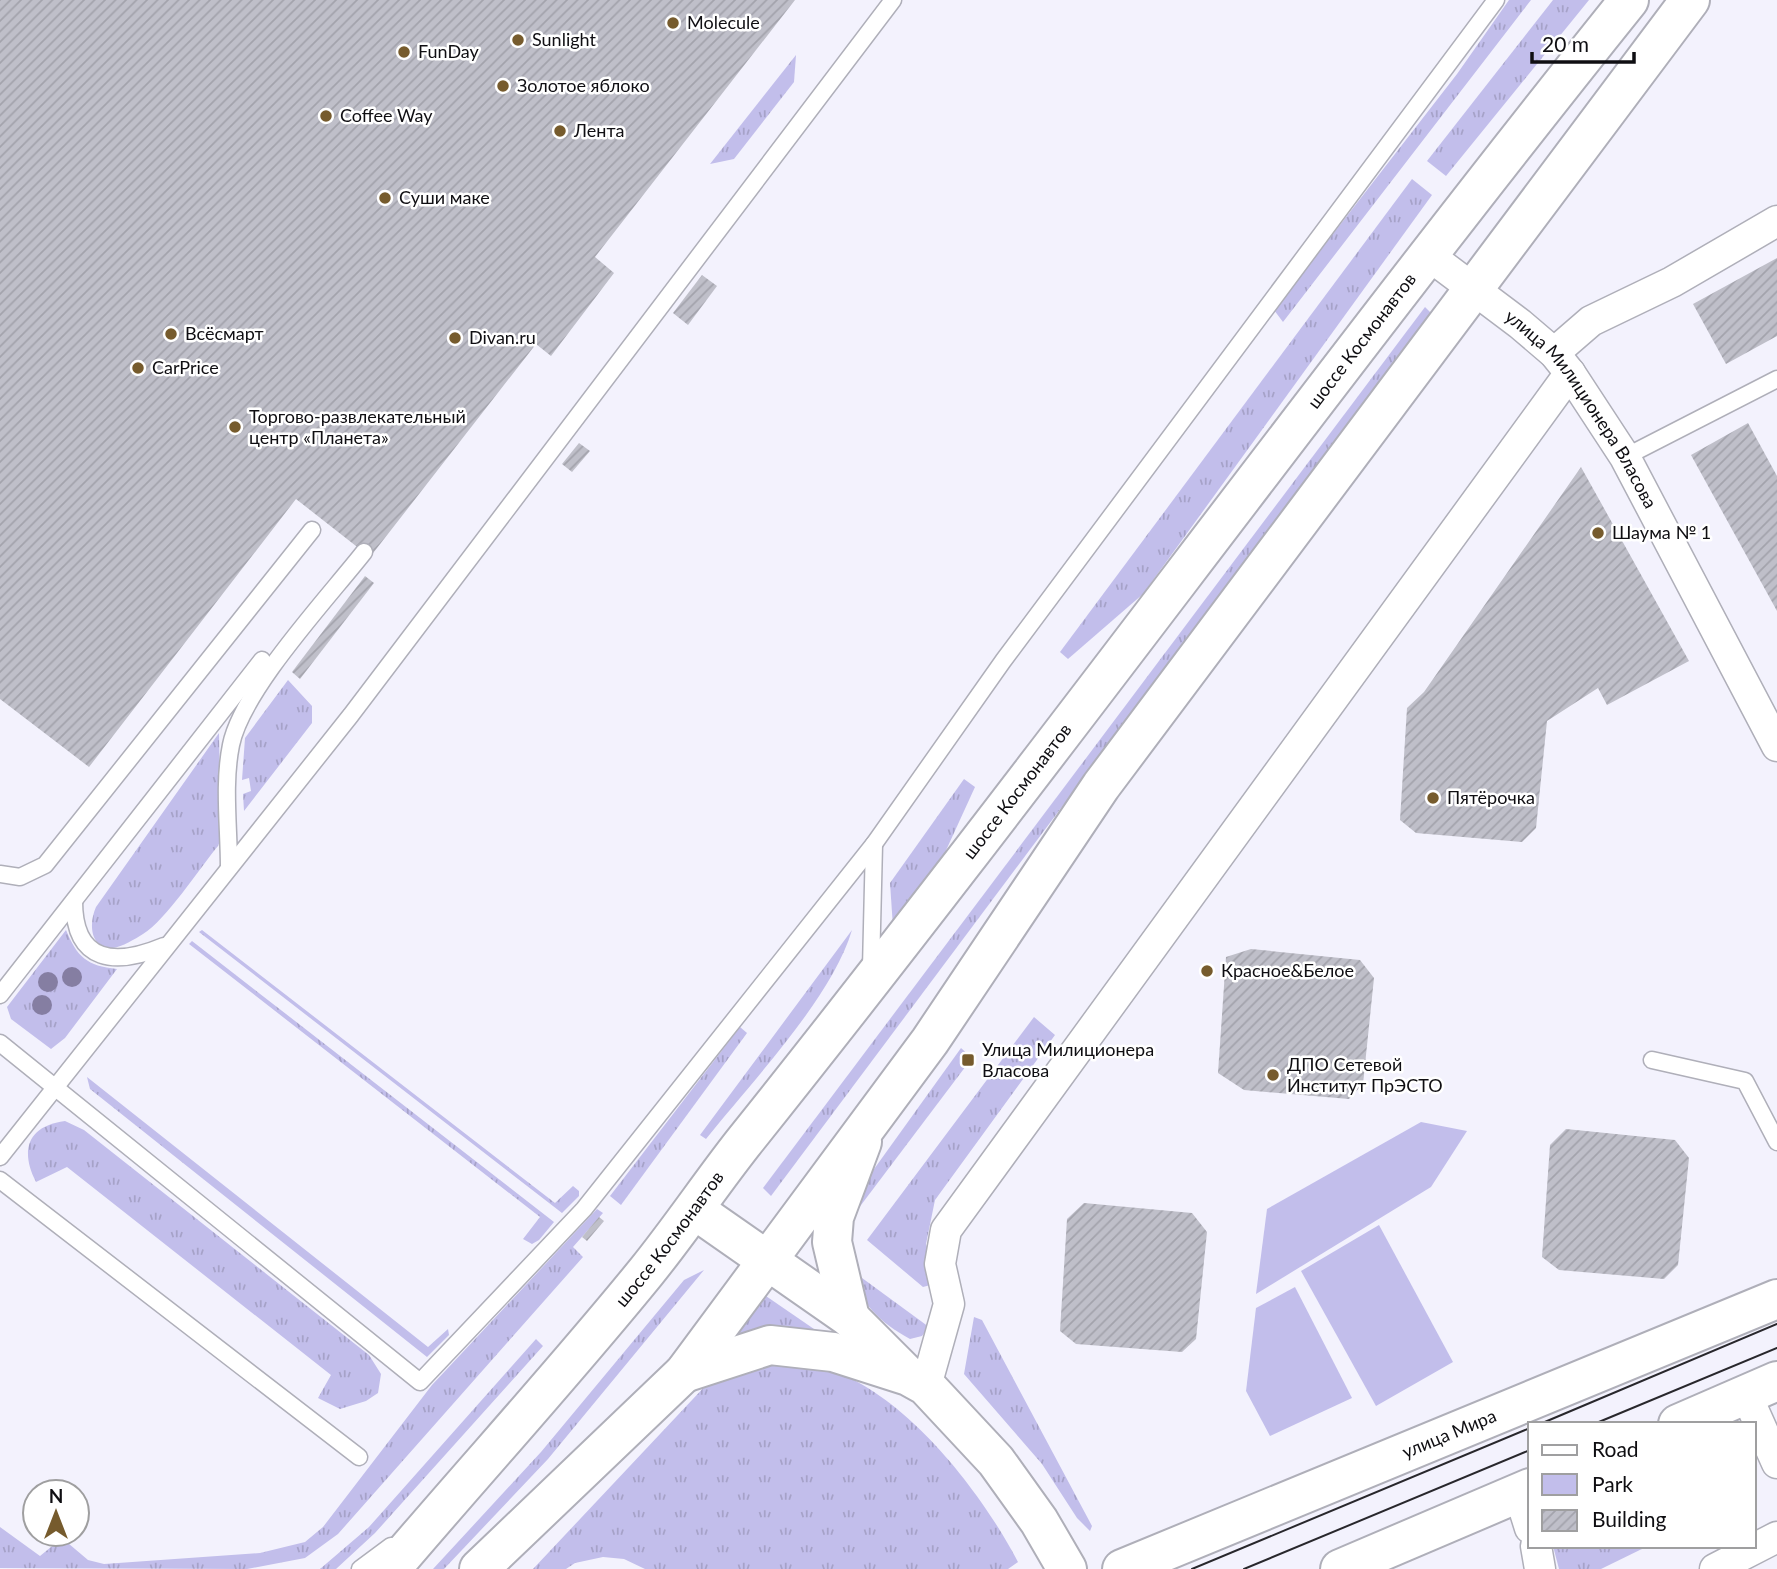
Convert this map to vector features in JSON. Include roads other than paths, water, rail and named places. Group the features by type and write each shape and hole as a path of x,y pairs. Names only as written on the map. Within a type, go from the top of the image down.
{"main road":[{"name":"шоссе Космонавтов","path":"391,1569 644,1274 695,1210 737,1151 870,985 1427,254 1629,0"},
{"path":"479,1569 684,1373 930,1041 1101,786 1690,0"},
{"path":"850,1318 832,1242 834,1217 871,1118"},
{"path":"695,1210 850,1318 917,1381 996,1461 1039,1521 1068,1569"},
{"name":"улица Мира","path":"1122,1569 1777,1298"},
{"path":"684,1373 770,1345 833,1352 917,1381"},
{"path":"1682,1422 1761,1387"},
{"path":"1340,1569 1526,1503"},
{"path":"511,1569 522,1525"}],"street":[{"path":"917,1381 949,1304 940,1264 946,1230 1591,321 1672,282 1777,221"},
{"name":"улица Милиционера Власова","path":"1427,254 1562,363 1625,457 1777,746"},
{"path":"1761,1387 1777,1463"},
{"path":"1715,1569 1777,1538"},
{"path":"1536,1548 1539,1569"}],"lane":[{"path":"0,1157 351,715 893,0"},
{"path":"0,1043 420,1382 584,1209 874,844 1003,661 1496,0"},
{"path":"1625,457 1777,379"},
{"path":"0,874 20,877 45,865 312,530"},
{"path":"229,868 229,760 237,725 272,669 364,552"},
{"path":"0,995 262,660"},
{"path":"870,985 874,844"},
{"path":"74,901 77,930 83,942 93,951 120,958 166,946"},
{"path":"1652,1060 1745,1081 1777,1142"},
{"path":"0,1180 359,1458"},
{"path":"360,1569 414,1529 460,1488"}],"tram line":[{"path":"1545,1422 1777,1324"},
{"path":"1599,1422 1777,1348"},
{"path":"1192,1569 1528,1429"},
{"path":"1244,1569 1528,1451"}],"place":[{"name":"Molecule","path":"673,23"},
{"name":"Sunlight","path":"518,40"},
{"name":"FunDay","path":"404,52"},
{"name":"Золотое яблоко","path":"503,86"},
{"name":"Coffee Way","path":"326,116"},
{"name":"Лента","path":"560,131"},
{"name":"Суши маке","path":"385,198"},
{"name":"Всёсмарт","path":"171,334"},
{"name":"Divan.ru","path":"455,338"},
{"name":"CarPrice","path":"138,368"},
{"name":"Торгово-развлекательный центр «Планета»","path":"235,427"},
{"name":"Шаума № 1","path":"1598,533"},
{"name":"Пятёрочка","path":"1433,798"},
{"name":"Красное&Белое","path":"1207,971"},
{"name":"Улица Милиционера Власова","path":"968,1060"},
{"name":"ДПО Сетевой Институт ПрЭСТО","path":"1273,1075"}]}
